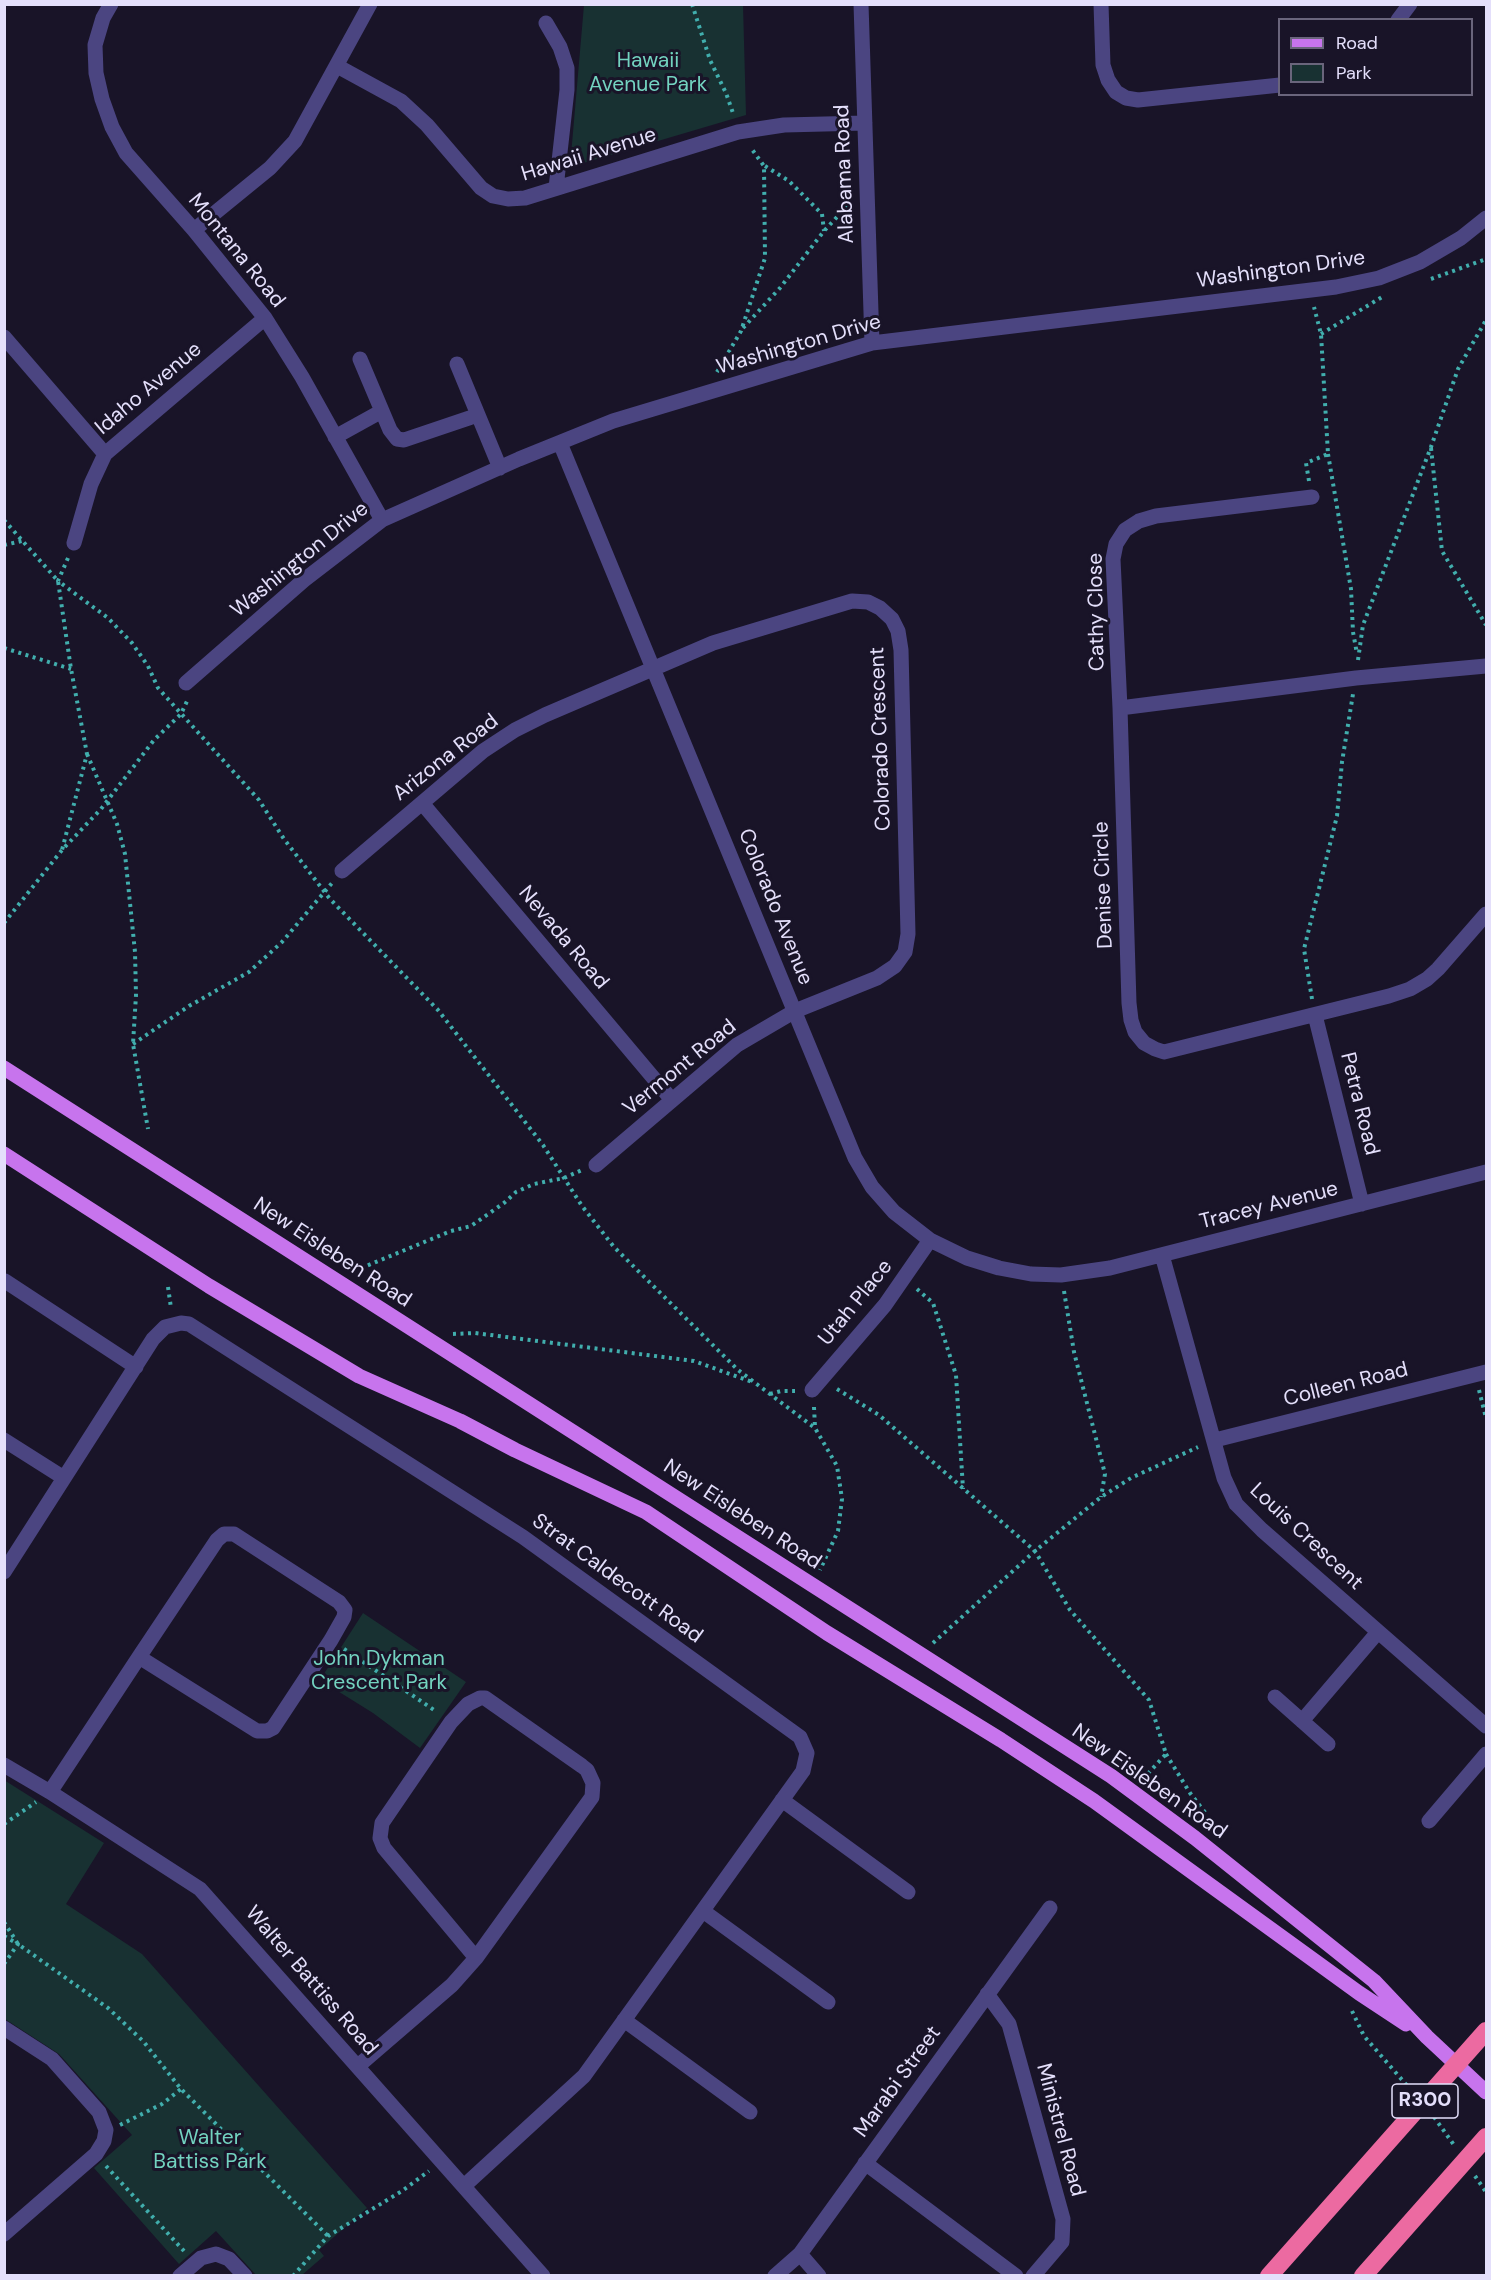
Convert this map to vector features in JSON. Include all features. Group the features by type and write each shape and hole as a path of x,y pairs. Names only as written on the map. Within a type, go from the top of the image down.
{"highway":[{"name":"R300","path":"1269,2276 1486,2031"},
{"path":"1363,2276 1486,2137"}],"main road":[{"name":"New Eisleben Road","path":"4,1068 1111,1776 1195,1838 1374,1982 1426,2037 1486,2092"},
{"name":"New Eisleben Road","path":"4,1154 209,1286 359,1376 460,1421 515,1450 646,1512 827,1633 1001,1740 1094,1801 1359,1994 1426,2037"}],"street":[{"name":"Montana Road","path":"111,4 103,18 95,45 96,73 112,128 126,153 194,230 265,318 382,520"},
{"path":"194,230 285,153 304,127 370,4"},
{"name":"Alabama Road","path":"861,4 872,343"},
{"path":"1101,4 1103,65 1108,80 1116,92 1126,98 1138,100 1278,85"},
{"path":"1400,18 1410,4"},
{"path":"546,23 560,47 567,68 567,90 556,188"},
{"name":"Hawaii Avenue","path":"337,66 401,101 415,112 481,188 493,196 508,199 525,198 738,132 784,125 865,123"},
{"name":"Washington Drive","path":"186,683 304,580 382,520 613,421 872,343 1336,287 1379,278 1420,262 1461,238 1486,218"},
{"name":"Idaho Avenue","path":"74,543 91,484 105,454 265,318"},
{"path":"4,337 105,454"},
{"path":"360,359 393,435 397,439 404,440 478,415"},
{"path":"457,364 500,468"},
{"path":"335,437 382,411"},
{"name":"Colorado Avenue","path":"560,443 855,1158 872,1187 894,1212 930,1240 967,1258 999,1268 1031,1274 1061,1275"},
{"name":"Cathy Close","path":"1120,708 1113,559 1116,544 1125,530 1139,521 1180,512 1311,497"},
{"name":"Colorado Crescent","path":"655,670 713,643 852,601 868,602 880,608 892,619 898,631 901,650 908,934 905,952 895,966 877,978 795,1011"},
{"path":"1120,708 1356,678 1486,666"},
{"name":"Arizona Road","path":"342,871 483,751 515,730 545,715 655,670"},
{"name":"Denise Circle","path":"1120,708 1129,1003 1135,1032 1144,1043 1164,1052 1389,996 1426,980 1486,914"},
{"name":"Nevada Road","path":"422,802 672,1100"},
{"name":"Vermont Road","path":"596,1165 737,1046 795,1011"},
{"name":"Petra Road","path":"1315,1015 1362,1204"},
{"name":"Tracey Avenue","path":"1061,1275 1110,1268 1486,1172"},
{"name":"Utah Place","path":"816,1385 885,1305 930,1240"},
{"name":"Louis Crescent","path":"1162,1255 1224,1478 1236,1504 1262,1530 1486,1726"},
{"path":"5,1281 136,1367"},
{"name":"Strat Caldecott Road","path":"4,1572 153,1339 165,1327 181,1323 196,1327 523,1537 800,1737 807,1753 803,1770 578,2084 464,2186"},
{"name":"Colleen Road","path":"1215,1440 1481,1373"},
{"path":"4,1440 64,1478"},
{"path":"50,1792 139,1657 217,1540 224,1534 234,1534 339,1602 345,1610 344,1617 331,1640 273,1728 261,1732 139,1657"},
{"path":"1302,1721 1378,1632"},
{"path":"1275,1697 1328,1744"},
{"path":"358,2066 452,1985 476,1958 592,1797 593,1783 587,1770 485,1698 474,1699 451,1722 382,1823 380,1838 384,1848 476,1958"},
{"path":"1429,1821 1486,1754"},
{"name":"Walter Battiss Road","path":"4,1765 200,1889 543,2276"},
{"path":"782,1800 908,1892"},
{"name":"Marabi Street","path":"775,2276 800,2254 1050,1908"},
{"path":"703,1911 828,2002"},
{"name":"Ministrel Road","path":"987,1994 1009,2024 1063,2219 1062,2242 1033,2276"},
{"path":"624,2020 750,2112"},
{"path":"4,2028 52,2059 99,2112 104,2121 105,2130 104,2141 96,2154 4,2234"},
{"path":"866,2163 1016,2276"},
{"path":"800,2254 819,2276"},
{"path":"180,2276 208,2255 223,2256 234,2263 244,2276"}],"path":[{"path":"692,4 710,60 732,108 738,132 764,166 789,181 822,214 824,231"},
{"path":"741,331 765,258 764,166"},
{"path":"704,393 741,331 780,288 824,231 867,185"},
{"path":"1422,282 1486,259"},
{"path":"1310,290 1321,334 1328,454 1351,589 1353,632 1358,659"},
{"path":"1321,334 1389,293"},
{"path":"1431,447 1442,551 1486,625"},
{"path":"1311,497 1306,463 1328,454"},
{"path":"4,520 58,581 108,618 137,651 148,666 158,688 259,800 284,839 324,891 438,1010 543,1145 582,1206 614,1247 738,1370 815,1428 837,1466 842,1499 838,1531 820,1570"},
{"path":"4,545 22,541"},
{"path":"74,543 58,581 87,754 117,824 124,854 135,952 134,1044 148,1129"},
{"path":"4,648 71,669"},
{"path":"4,923 154,740 181,714 188,700 186,683"},
{"path":"62,850 87,754"},
{"path":"134,1044 189,1006 249,972 282,942 342,871"},
{"path":"354,1271 451,1231 471,1226 504,1203 516,1191 534,1184 564,1178 596,1165"},
{"path":"1061,1275 1074,1352 1105,1474 1101,1497"},
{"path":"904,1279 933,1303 956,1375 963,1490"},
{"path":"168,1287 172,1315"},
{"path":"452,1334 475,1334 694,1361 756,1384"},
{"path":"1481,1373 1486,1418"},
{"path":"769,1394 816,1385 879,1414 1035,1551 1070,1610 1149,1700 1166,1754 1190,1793 1207,1815"},
{"path":"933,1643 1035,1551 1101,1497 1131,1478 1215,1440"},
{"path":"331,1640 451,1722"},
{"path":"1142,1780 1166,1754"},
{"path":"4,1824 50,1792"},
{"path":"4,1922 18,1944"},
{"path":"4,1936 108,2008 143,2041 181,2089 328,2236"},
{"path":"4,1964 18,1944"},
{"path":"105,2130 127,2122 162,2104 181,2089"},
{"path":"96,2154 195,2263"},
{"path":"293,2276 328,2236 402,2191 442,2162"}],"green space":[{"name":"Hawaii Avenue Park","path":"584,5 743,5 746,115 570,167"},
{"name":"John Dykman Crescent Park","path":"363,1613 466,1682 420,1748 373,1713 320,1680"},
{"name":"Walter Battiss Park","path":"4,1780 104,1843 66,1904 142,1954 367,2208 319,2250 324,2256 302,2275 256,2275 216,2231 179,2264 94,2168 132,2135 59,2054 5,2019"}]}
